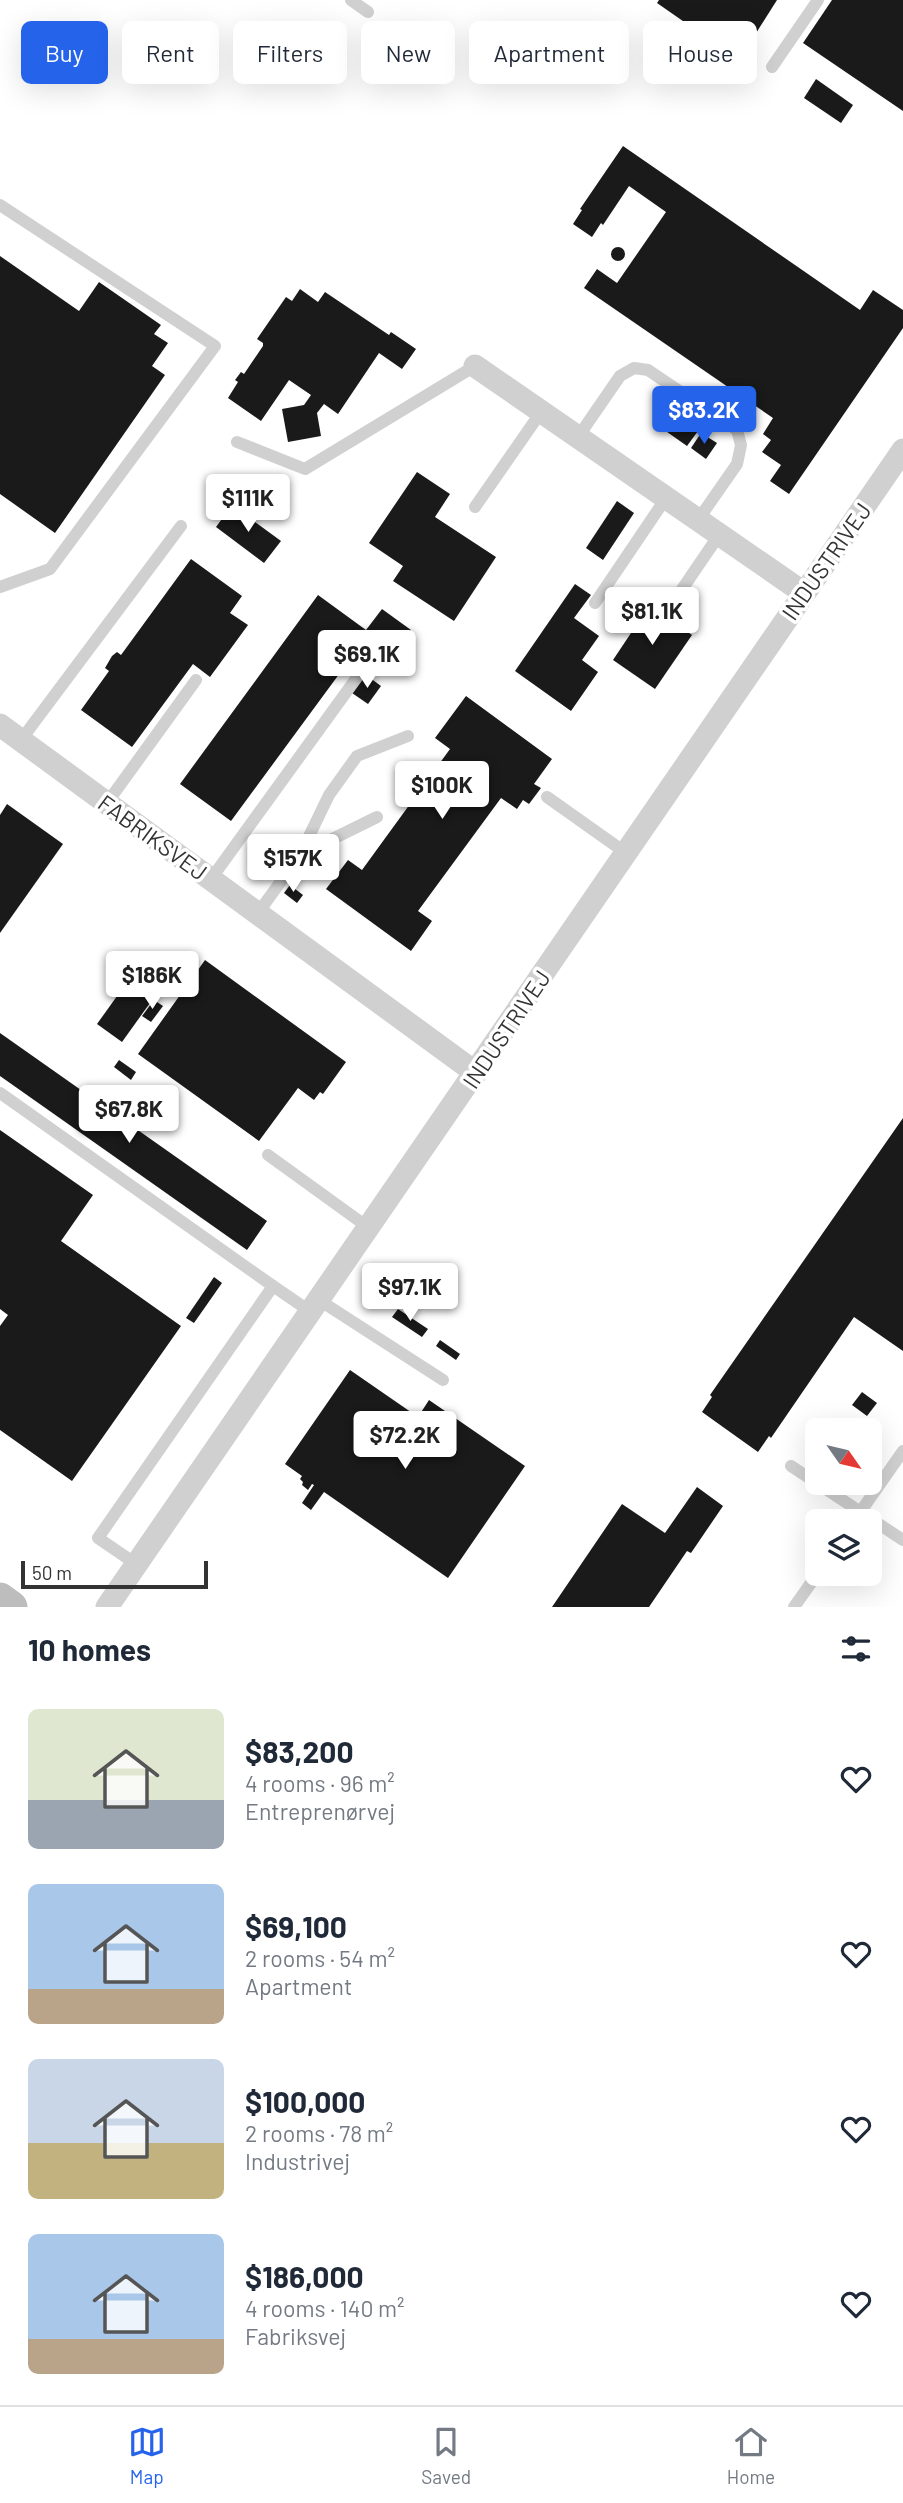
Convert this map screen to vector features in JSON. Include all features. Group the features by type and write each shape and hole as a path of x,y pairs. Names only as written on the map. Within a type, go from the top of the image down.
{"street":[{"path":"475,366 804,593"},
{"name":"INDUSTRIVEJ","path":"107,1607 903,450"},
{"name":"FABRIKSVEJ","path":"0,725 476,1073"},
{"path":"0,1599 10,1607"}],"lane":[{"path":"351,0 368,12"},
{"path":"772,67 818,0"},
{"path":"0,205 215,345 50,569 0,587"},
{"path":"237,442 306,468 475,366"},
{"path":"578,437 620,376 635,368 648,370 737,430 741,445 737,464 698,520"},
{"path":"475,507 541,412"},
{"path":"595,603 666,498"},
{"path":"21,740 181,526"},
{"path":"670,607 719,535"},
{"path":"211,879 363,669"},
{"path":"107,803 196,680"},
{"path":"258,914 300,855 329,795 357,756 408,736"},
{"path":"547,797 626,853"},
{"path":"300,855 377,817"},
{"path":"0,1093 273,1286 315,1306 443,1380"},
{"path":"268,1155 369,1228"},
{"path":"136,1564 98,1538 273,1286"},
{"path":"863,1509 903,1451"},
{"path":"792,1466 849,1509"},
{"path":"882,1529 903,1541"},
{"path":"794,1607 809,1586"}],"building":[{"path":"659,0 777,0 757,32 757,21 683,21 657,3"},
{"path":"832,0 903,0 903,111 803,43"},
{"path":"816,79 853,105 841,123 804,98"},
{"path":"623,146 860,310 873,290 903,310 903,328 789,494 770,481 781,465 762,452 771,440 763,434 773,418 584,288 597,269 617,283 666,212 629,186 592,237 573,224 582,210 580,209"},
{"path":"615,247 621,247 625,254 621,261 615,261 611,257 611,251"},
{"path":"0,256 79,311 99,282 161,325 154,334 168,343 152,366 165,375 55,533 0,494"},
{"path":"300,289 318,302 325,292 389,335 391,332 416,349 402,369 379,353 338,414 324,404 317,413 321,436 288,442 282,409 304,405 311,395 289,380 261,421 228,398 238,382 235,380 241,372 244,374 263,346 257,339 286,297 292,301"},
{"path":"671,412 698,431 687,446 660,427"},
{"path":"701,433 717,443 706,459 691,448"},
{"path":"417,472 450,494 435,517 496,557 454,621 393,581 403,566 369,543"},
{"path":"617,501 634,513 603,560 586,548"},
{"path":"232,505 281,541 264,563 216,527"},
{"path":"191,559 242,596 230,613 248,625 210,677 193,664 132,747 81,710 109,671 105,668 112,656 117,652 121,655"},
{"path":"575,584 591,595 574,618 599,636 582,660 598,672 571,711 515,671"},
{"path":"318,595 366,630 382,609 411,630 388,662 362,643 231,821 180,784"},
{"path":"649,606 692,635 655,689 613,660"},
{"path":"366,675 381,686 368,704 352,693"},
{"path":"466,696 552,759 534,784 541,788 529,804 523,800 517,809 501,798 418,911 432,921 411,951 326,889 348,860 362,870 450,749 435,738"},
{"path":"7,804 63,844 0,933 0,815"},
{"path":"258,862 271,872 266,879 253,870"},
{"path":"290,885 303,895 297,903 284,893"},
{"path":"205,960 346,1062 323,1094 320,1092 314,1100 298,1088 259,1141 138,1054"},
{"path":"130,978 155,996 122,1042 97,1024"},
{"path":"154,1000 163,1006 151,1022 142,1016"},
{"path":"0,1033 267,1221 247,1250 0,1076"},
{"path":"119,1060 136,1072 131,1080 114,1067"},
{"path":"903,1118 903,1351 854,1317 771,1438 769,1436 758,1452 702,1412 712,1397 710,1395"},
{"path":"0,1130 93,1195 61,1241 181,1326 72,1481 0,1430 0,1326 8,1315 0,1309"},
{"path":"214,1277 222,1283 194,1323 186,1318"},
{"path":"398,1309 428,1329 422,1337 392,1317"},
{"path":"440,1340 460,1354 456,1360 436,1346"},
{"path":"350,1370 418,1417 429,1400 525,1466 448,1578 324,1492 311,1510 302,1503 314,1485 308,1490 302,1485 302,1476 285,1464"},
{"path":"862,1392 877,1403 867,1416 852,1405"},
{"path":"697,1487 723,1506 691,1553 687,1551 649,1607 552,1607 622,1504 665,1533"}]}
